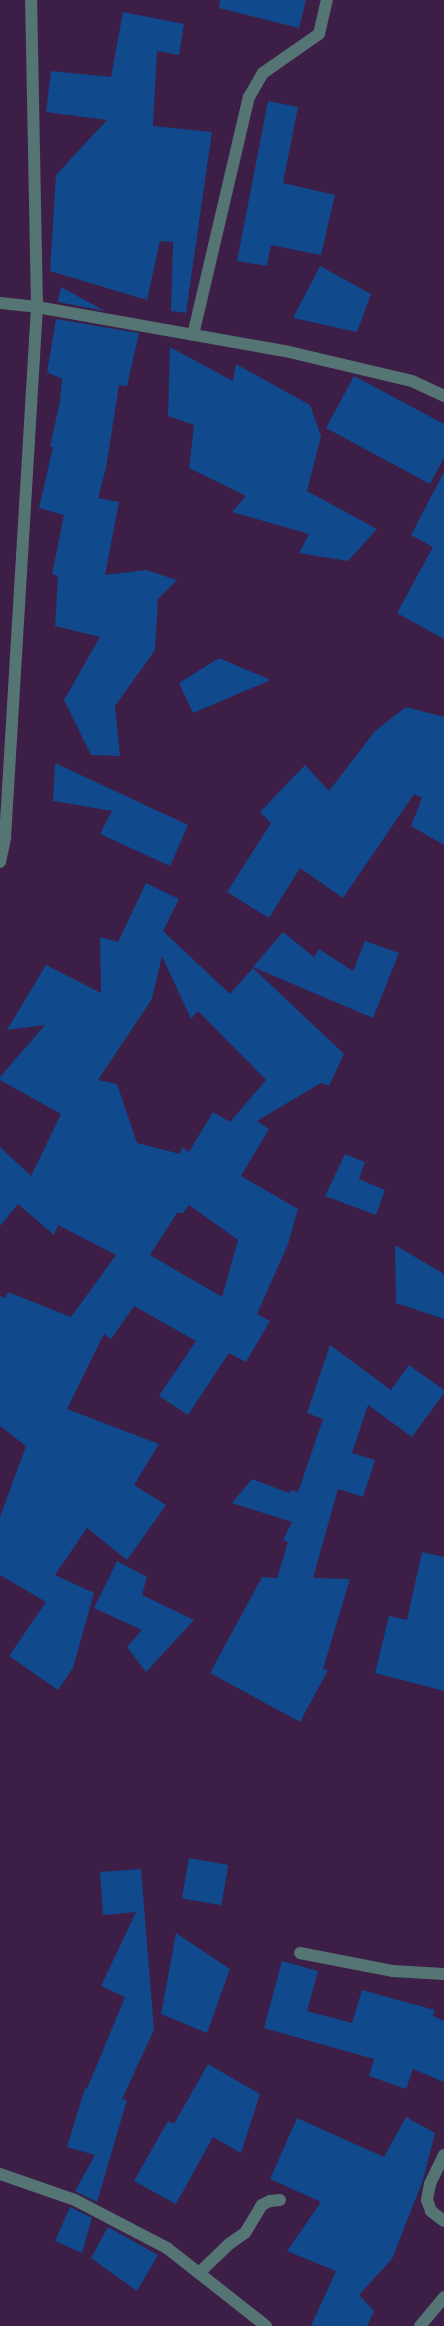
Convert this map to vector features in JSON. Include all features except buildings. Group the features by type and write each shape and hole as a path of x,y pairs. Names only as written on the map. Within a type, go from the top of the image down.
{"street":[{"path":"0,862 5,838 37,307 31,0"},
{"path":"193,335 249,98 263,73 319,34 327,0"},
{"path":"0,303 37,307 285,350 362,367 412,381 444,396"},
{"path":"300,1953 392,1971 444,1974"},
{"path":"444,2155 430,2184 427,2200 431,2211 444,2221"},
{"path":"0,2174 75,2200 167,2248 266,2326"},
{"path":"199,2274 229,2244 245,2233 262,2205 270,2201 280,2200"},
{"path":"420,2326 444,2297"}]}
